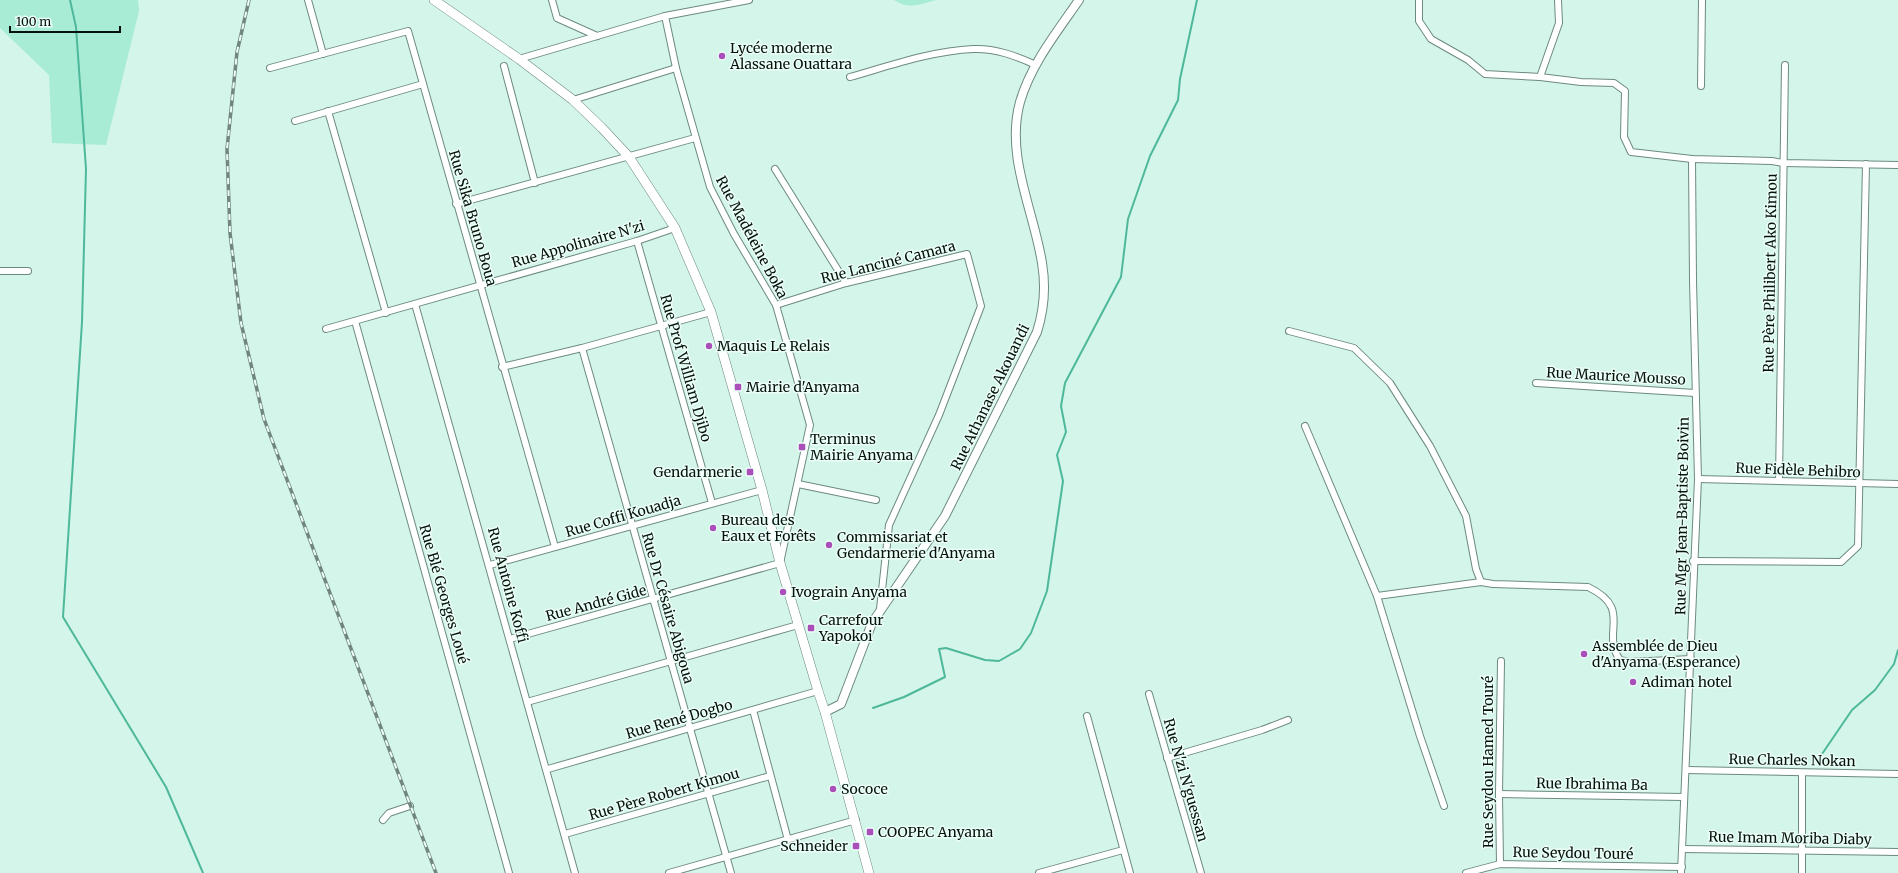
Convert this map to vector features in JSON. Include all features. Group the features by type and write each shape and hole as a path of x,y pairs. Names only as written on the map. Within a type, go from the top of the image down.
{"main road":[{"path":"434,0 519,59 573,100 629,157 675,228 711,312 762,490 780,563 856,820 869,873"}],"street":[{"path":"308,0 323,54"},
{"path":"552,0 557,18 597,36"},
{"path":"519,59 665,16 749,0"},
{"name":"Rue Athanase Akouandi","path":"825,712 841,704 872,623 946,516 1038,332 1043,306 1042,264 1021,177 1017,126 1020,103 1036,65 1079,0"},
{"path":"1419,0 1419,21 1431,39 1468,60 1485,74 1540,76 1581,82 1614,83 1625,91 1624,137 1630,152 1692,159 1772,161 1783,163 1898,164"},
{"path":"1540,76 1559,23 1558,0"},
{"path":"1701,86 1702,0"},
{"name":"Rue Madéleine Boka","path":"665,16 676,68 710,188 734,234 776,306 810,425 780,563"},
{"name":"Rue Sika Bruno Boua","path":"270,68 408,31 456,204 481,284 502,367 555,547"},
{"path":"850,78 908,60 974,49 1015,55 1036,65"},
{"name":"Rue Père Philibert Ako Kimou","path":"1779,481 1785,65"},
{"path":"504,66 535,183"},
{"path":"573,100 676,68"},
{"path":"295,121 423,84"},
{"path":"328,111 386,313"},
{"path":"456,204 695,138"},
{"name":"Rue Mgr Jean-Baptiste Boivin","path":"1682,870 1691,659 1693,561 1698,479 1695,393 1692,159"},
{"path":"1693,561 1841,562 1858,546 1860,483 1860,366 1866,164"},
{"path":"775,169 846,283"},
{"name":"Rue Appolinaire N'zi","path":"326,329 637,241 675,228"},
{"name":"Rue Prof William Djibo","path":"637,241 712,503"},
{"name":"Rue Lanciné Camara","path":"776,306 846,283 967,254 981,306 939,415 889,525 880,610"},
{"path":"0,271 28,271"},
{"name":"Rue Antoine Koffi","path":"415,304 490,565 527,702 548,769 575,873"},
{"path":"502,367 582,348 711,312"},
{"name":"Rue Blé Georges Loué","path":"355,321 509,873"},
{"path":"1289,331 1354,348 1390,383 1430,446 1466,516 1476,569 1481,582"},
{"name":"Rue Dr Césaire Abigoua","path":"582,348 652,600 731,873"},
{"name":"Rue Maurice Mousso","path":"1536,383 1695,393"},
{"path":"1305,426 1377,596 1420,736 1444,806"},
{"name":"Rue Fidèle Behibro","path":"1698,479 1898,484"},
{"path":"798,484 876,500"},
{"name":"Rue Coffi Kouadja","path":"490,565 762,490"},
{"name":"Rue André Gide","path":"510,639 780,563"},
{"path":"1377,596 1481,582 1493,584 1588,587 1600,593 1608,600 1614,610 1614,652 1620,660 1629,662 1691,659"},
{"path":"527,702 798,624"},
{"name":"Rue Seydou Hamed Touré","path":"1500,864 1499,794 1501,661"},
{"name":"Rue René Dogbo","path":"548,769 818,691"},
{"name":"Rue N'zi N'guessan","path":"1148,694 1201,873"},
{"path":"753,710 788,840"},
{"path":"1087,716 1130,873"},
{"path":"1167,758 1262,730 1288,720"},
{"name":"Rue Charles Nokan","path":"1686,770 1898,774"},
{"path":"1802,773 1802,873"},
{"name":"Rue Père Robert Kimou","path":"565,834 770,776"},
{"name":"Rue Ibrahima Ba","path":"1499,794 1684,797"},
{"path":"383,820 389,813 410,806"},
{"path":"669,873 856,820"},
{"name":"Rue Imam Moriba Diaby","path":"1682,849 1898,852"},
{"path":"1039,873 1123,850"},
{"name":"Rue Seydou Touré","path":"1466,873 1500,864 1682,870"},
{"path":"1557,866 1558,873"}],"green space":[{"path":"0,0 138,0 139,11 106,145 52,143 49,75 0,28"},
{"path":"894,0 936,0 915,5 904,5"}],"waterway":[{"path":"70,0 76,27 86,169 82,322 63,617 166,787 203,873"},
{"path":"873,708 904,697 945,677 939,649 946,648 985,660 999,661 1020,649 1031,633 1047,591 1063,481 1057,455 1066,432 1061,406 1065,383 1121,277 1128,219 1150,156 1178,100 1180,79 1197,0"},
{"path":"1822,754 1852,710 1875,690 1894,664 1898,650"}],"railway":[{"path":"249,0 237,52 227,149 230,233 241,323 264,419 436,873"}],"place":[{"name":"Lycée moderne Alassane Ouattara","path":"722,56"},
{"name":"Maquis Le Relais","path":"709,346"},
{"name":"Mairie d'Anyama","path":"738,387"},
{"name":"Terminus Mairie Anyama","path":"802,447"},
{"name":"Gendarmerie","path":"750,472"},
{"name":"Bureau des Eaux et Forêts","path":"713,528"},
{"name":"Commissariat et Gendarmerie d'Anyama","path":"829,545"},
{"name":"Ivograin Anyama","path":"783,592"},
{"name":"Carrefour Yapokoi","path":"811,628"},
{"name":"Assemblée de Dieu d'Anyama (Esperance)","path":"1584,654"},
{"name":"Adiman hotel","path":"1633,682"},
{"name":"Sococe","path":"833,789"},
{"name":"COOPEC Anyama","path":"870,832"},
{"name":"Schneider","path":"856,846"}]}
